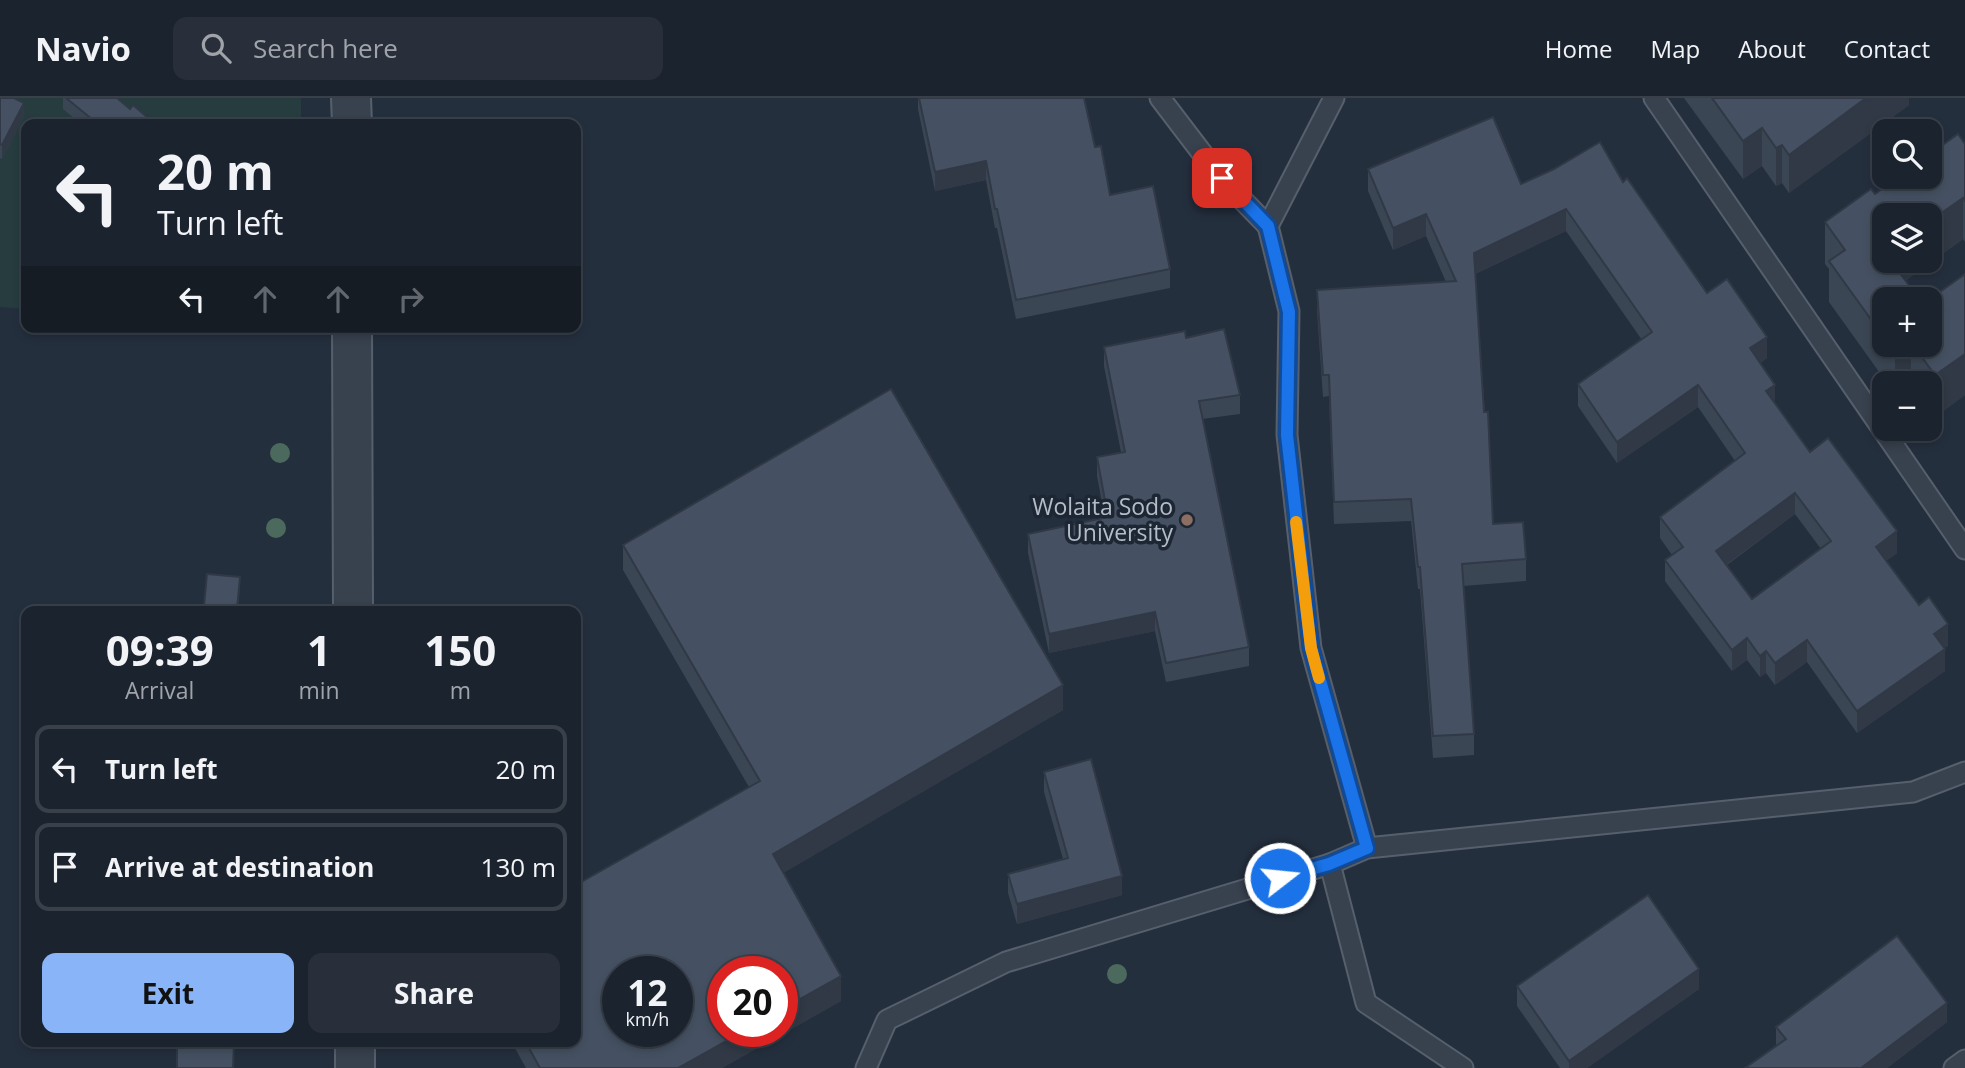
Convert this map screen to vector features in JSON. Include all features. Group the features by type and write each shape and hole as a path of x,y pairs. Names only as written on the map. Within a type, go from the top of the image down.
{"street":[{"path":"351,98 352,119"},
{"path":"352,333 354,606"},
{"path":"355,1047 355,1068"}],"lane":[{"path":"1160,98 1222,178 1268,226 1289,312 1287,435 1311,648 1367,848"},
{"path":"1268,226 1334,98"},
{"path":"1654,98 1965,549"},
{"path":"866,1068 887,1020 1006,962 1329,864 1367,848 1913,792 1965,772"},
{"path":"1329,864 1366,1003 1463,1068"},
{"path":"1954,1068 1965,1060"}],"green space":[{"path":"0,98 301,98 301,119 21,119 21,309 0,307"}],"building":[{"path":"0,98 14,98 24,103 2,145 0,144"},
{"path":"66,98 117,98 130,109 133,105 149,119 92,119"},
{"path":"919,98 1084,98 1095,147 1101,146 1110,195 1153,186 1170,269 1016,300 986,161 935,172"},
{"path":"1712,98 1866,98 1789,155 1782,145 1776,148 1762,128 1743,141"},
{"path":"1493,117 1521,184 1554,169 1600,142 1623,182 1627,178 1707,293 1727,279 1767,337 1750,348 1775,385 1766,391 1810,452 1828,438 1897,531 1876,547 1919,605 1929,597 1948,624 1934,634 1945,649 1857,711 1807,640 1775,663 1766,651 1760,656 1747,638 1732,650 1665,560 1683,547 1660,517 1745,453 1698,385 1617,442 1578,384 1652,332 1566,209 1474,253 1484,412 1488,412 1493,524 1523,522 1526,559 1462,564 1474,734 1433,736 1420,567 1411,499 1334,502 1329,375 1323,375 1317,290 1456,281 1426,214 1393,228 1368,169","holes":["1795,493 1831,541 1752,599 1716,551"]},
{"path":"1958,134 1965,144 1965,201 1963,198 1942,213 1942,203 1872,203 1872,273 1900,273 1910,287 1872,287 1872,321 1829,261 1845,250 1825,222 1871,189 1875,194 1882,189 1942,189 1942,145"},
{"path":"1965,274 1965,354 1941,371 1932,371 1922,357 1942,357 1942,290"},
{"path":"1224,329 1240,395 1199,401 1249,647 1166,663 1155,612 1049,634 1028,534 1108,517 1097,457 1125,452 1104,347 1185,331 1186,338"},
{"path":"891,389 1063,685 773,854 841,976 798,1000 798,956 707,956 707,1047 715,1047 678,1068 540,1068 528,1047 581,1047 581,882 760,781 623,545"},
{"path":"207,574 240,577 237,606 204,606"},
{"path":"1091,759 1122,876 1017,904 1008,874 1068,858 1044,772"},
{"path":"1648,895 1699,969 1569,1061 1517,986"},
{"path":"1897,936 1947,1003 1861,1068 1745,1068 1786,1039 1776,1027"},
{"path":"177,1047 234,1047 233,1068 177,1068"}],"slow traffic":[{"path":"1296,522 1311,648 1319,678"}],"place":[{"name":"Wolaita Sodo University","path":"1187,520"}],"route":[{"path":"1222,178 1268,226 1289,312 1287,435 1311,648 1367,848 1329,864 1280,878"}]}
